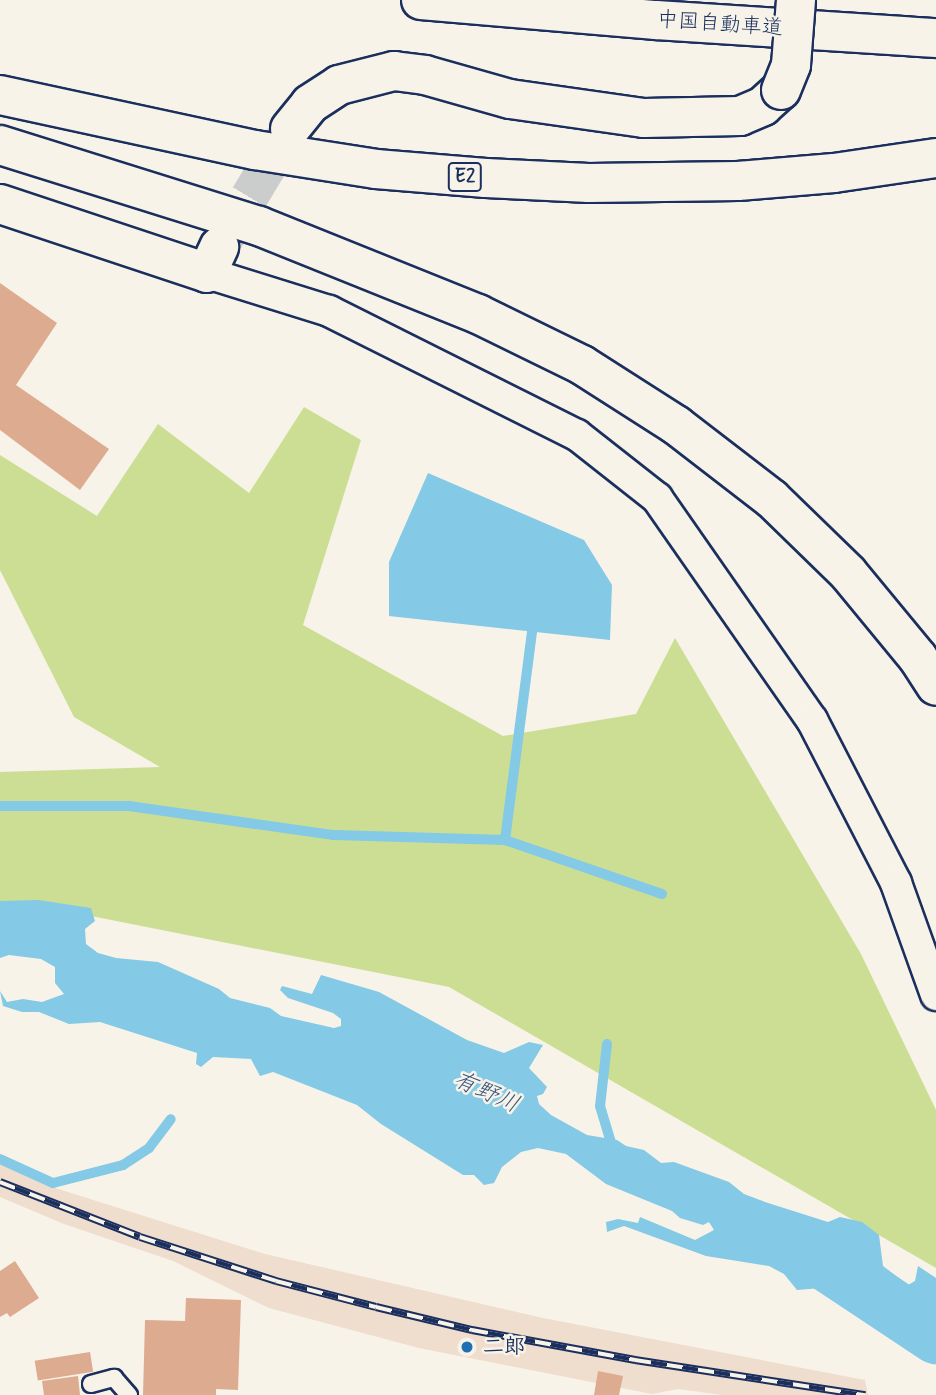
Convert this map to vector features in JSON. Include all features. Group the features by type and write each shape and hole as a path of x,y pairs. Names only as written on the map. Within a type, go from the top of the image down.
{"main road":[{"name":"中国自動車道","path":"421,0 656,20 936,38"},
{"path":"290,128 310,104 339,85 394,71 425,75 510,99 643,118 740,116 763,106 781,90 790,65 796,0"},
{"name":"E2","path":"0,95 255,149 376,169 486,178 589,183 738,181 834,173 936,158"},
{"path":"0,145 259,226 478,314 582,365 676,425 772,499 848,573 918,658 936,686"},
{"path":"0,204 213,260"}],"street":[{"path":"213,260 329,311 564,429 657,498 812,720 896,883 936,995"}],"lane":[{"path":"91,1384 114,1378 129,1395"}],"shaded area":[{"path":"0,1164 52,1187 265,1254 543,1318 865,1380 868,1395 723,1395 678,1389 652,1394 419,1348 269,1308 173,1261 64,1224 0,1197"}],"green space":[{"path":"304,407 361,440 303,625 503,736 636,714 675,638 861,954 936,1110 936,1268 449,987 71,912 0,907 0,772 160,767 74,717 0,570 0,455 97,516 158,424 249,493"}],"water":[{"path":"428,473 584,540 612,585 610,640 389,616 389,562"},
{"path":"38,900 91,908 95,921 85,929 86,944 98,953 116,958 158,962 219,989 230,998 270,1008 281,1016 334,1028 341,1026 341,1019 333,1013 288,998 280,990 282,986 312,994 321,975 379,992 467,1040 504,1053 529,1042 543,1045 529,1068 547,1087 543,1094 537,1096 539,1104 551,1115 587,1135 617,1140 626,1146 644,1150 661,1163 674,1162 729,1182 744,1194 765,1202 828,1222 840,1217 862,1222 879,1235 883,1266 908,1285 915,1281 918,1266 936,1278 936,1339 897,1312 868,1298 870,1288 859,1281 832,1274 827,1285 821,1288 797,1290 784,1274 769,1266 706,1256 624,1226 607,1232 606,1222 618,1219 638,1223 640,1217 695,1240 714,1230 709,1222 703,1225 680,1218 672,1211 606,1184 566,1154 538,1148 521,1152 502,1167 494,1183 484,1185 474,1175 463,1175 381,1124 357,1105 273,1072 260,1076 251,1059 213,1057 201,1067 196,1064 197,1053 100,1022 69,1024 39,1012 22,1012 3,1006 0,991 7,1002 23,999 42,1002 64,994 55,983 55,967 41,959 9,955 0,958 0,901"}],"building":[{"path":"0,283 57,323 16,385 109,449 80,490 0,430"},
{"path":"15,1261 39,1298 10,1317 7,1313 0,1317 0,1271"},
{"path":"186,1298 241,1300 238,1390 216,1389 216,1395 143,1395 145,1320 185,1321"},
{"path":"90,1352 93,1372 38,1381 35,1361"},
{"path":"598,1371 623,1376 619,1395 594,1395"},
{"path":"78,1376 80,1395 44,1395 42,1381"}],"waterway":[{"path":"532,632 505,840 662,894"},
{"path":"0,806 129,806 334,835 505,840"},
{"path":"607,1044 600,1106 613,1149"},
{"path":"0,1159 53,1183 123,1165 149,1148 171,1119"},
{"name":"有野川","path":"784,1241 823,1261 936,1336"}],"tunnel":[{"path":"220,246 290,129"}],"railway":[{"path":"0,1182 140,1237 276,1281 376,1307 472,1330 635,1360 865,1395"}],"place":[{"name":"二郎","path":"467,1347"}]}
